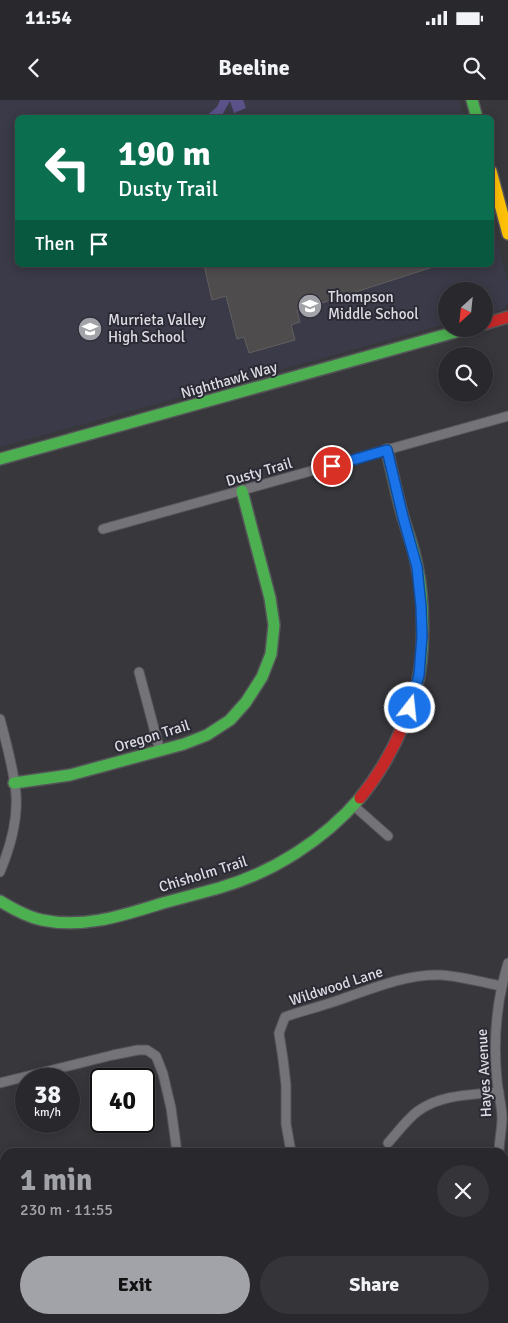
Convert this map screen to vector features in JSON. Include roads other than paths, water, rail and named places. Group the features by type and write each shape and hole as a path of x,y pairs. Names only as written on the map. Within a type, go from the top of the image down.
{"street":[{"path":"472,100 476,115"},
{"path":"494,182 508,234"},
{"path":"493,321 508,317"},
{"name":"Nighthawk Way","path":"0,459 438,337"},
{"name":"Dusty Trail","path":"103,529 508,416"},
{"name":"Chisholm Trail","path":"0,901 40,920 64,923 86,922 113,917 241,880 275,865 306,846 353,806 377,774 394,744 410,708 419,675 422,636 417,567 387,450"},
{"name":"Oregon Trail","path":"14,783 70,774 184,744 207,735 230,720 246,702 262,677 270,654 274,625 270,598 242,491"},
{"path":"139,672 160,751"},
{"path":"0,718 10,758 16,794 15,818 9,849 0,872"},
{"path":"353,806 388,836"},
{"name":"Hayes Avenue","path":"500,1148 502,1117 495,1048 496,1021 501,986 508,963"},
{"name":"Wildwood Lane","path":"290,1148 286,1124 286,1085 279,1033 284,1017 372,988 417,977 441,975 501,986"},
{"path":"0,1083 138,1050 147,1050 156,1056 163,1074 177,1148"},
{"path":"388,1143 418,1111 433,1103 457,1095 499,1092"}],"place":[{"name":"Thompson Middle School","path":"310,306"},
{"name":"Murrieta Valley High School","path":"90,329"}]}
